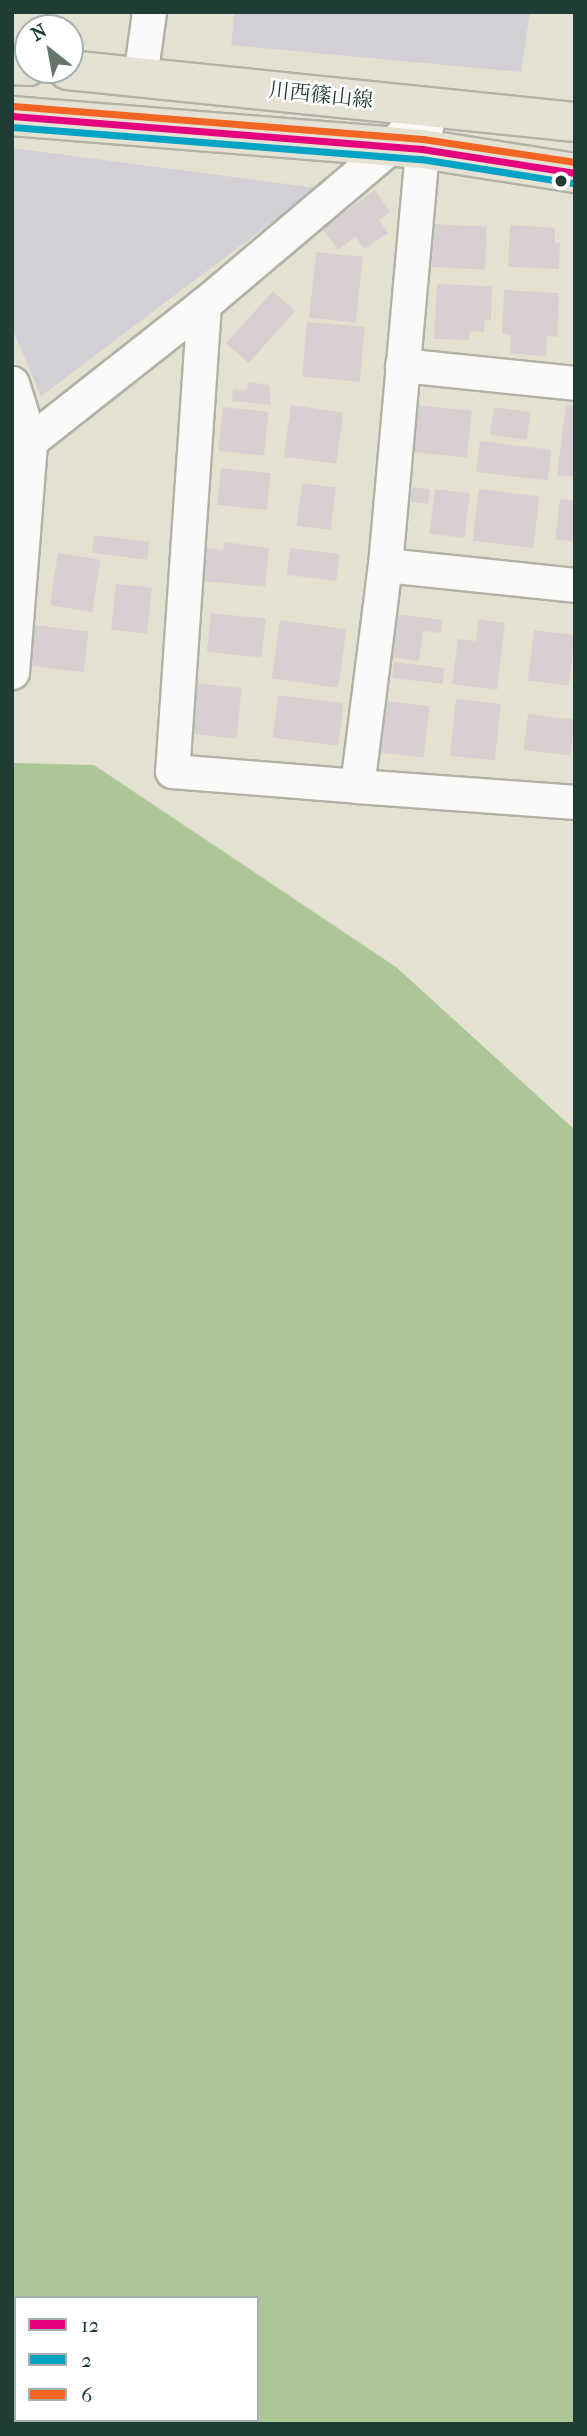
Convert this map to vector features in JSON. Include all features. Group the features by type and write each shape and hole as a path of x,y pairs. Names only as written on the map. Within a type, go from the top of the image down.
{"main road":[{"name":"川西篠山線","path":"84,72 575,122"},
{"path":"12,116 406,148 575,173"}],"street":[{"path":"140,77 149,12"},
{"path":"30,442 406,148 430,105"},
{"path":"357,786 385,565 402,365 406,148"},
{"path":"204,304 172,771 575,802"},
{"path":"402,365 575,383"},
{"path":"12,383 30,442 12,672"},
{"path":"385,565 575,585"}],"shaded area":[{"path":"235,12 530,12 521,72 231,45"},
{"path":"12,148 317,188 41,396 12,328"}],"green space":[{"path":"12,763 94,765 396,967 575,1130 575,2424 12,2424"}],"building":[{"path":"375,190 390,212 379,220 388,233 364,249 356,237 338,250 322,228"},
{"path":"434,224 487,227 485,270 432,267"},
{"path":"510,225 555,228 555,243 560,243 559,269 508,267"},
{"path":"316,252 363,257 356,323 309,318"},
{"path":"437,284 492,286 491,320 485,319 484,332 470,331 469,340 434,339"},
{"path":"504,290 559,293 557,337 547,336 546,356 510,354 511,335 502,334"},
{"path":"273,291 295,311 248,363 226,343"},
{"path":"307,322 365,327 360,382 302,377"},
{"path":"248,382 269,385 271,405 232,401 233,389 247,390"},
{"path":"291,405 343,412 336,464 284,456"},
{"path":"416,405 472,411 467,458 411,452"},
{"path":"566,405 575,407 575,477 557,475"},
{"path":"223,407 269,412 264,456 218,451"},
{"path":"494,407 531,412 527,440 490,435"},
{"path":"480,441 551,450 548,481 476,472"},
{"path":"221,468 271,473 267,510 217,505"},
{"path":"302,483 336,487 331,530 297,526"},
{"path":"412,487 430,489 428,504 410,502"},
{"path":"435,489 470,493 464,538 430,534"},
{"path":"479,489 540,496 533,548 473,541"},
{"path":"560,499 575,501 575,542 555,539"},
{"path":"94,535 150,542 147,560 92,553"},
{"path":"224,542 269,548 265,587 204,581 207,548 223,550"},
{"path":"290,548 340,554 336,581 287,575"},
{"path":"58,553 100,560 92,612 50,605"},
{"path":"116,584 152,588 147,634 111,630"},
{"path":"211,613 266,619 262,658 207,652"},
{"path":"396,614 442,620 441,633 423,631 419,661 391,657"},
{"path":"478,619 505,623 497,690 452,684 458,639 476,641"},
{"path":"280,620 346,629 338,688 272,678"},
{"path":"35,625 89,632 84,672 30,666"},
{"path":"534,630 575,635 568,686 528,681"},
{"path":"394,662 445,668 443,684 392,678"},
{"path":"195,683 242,688 236,739 190,734"},
{"path":"278,695 344,703 338,746 273,738"},
{"path":"456,699 501,704 495,760 450,756"},
{"path":"387,701 430,706 423,758 381,753"},
{"path":"528,714 575,720 570,755 524,750"}],"transit line":[{"name":"6","path":"13,106 423,139 575,162"},
{"name":"12","path":"12,116 422,149 575,173"},
{"name":"2","path":"12,127 421,159 573,183"}]}
